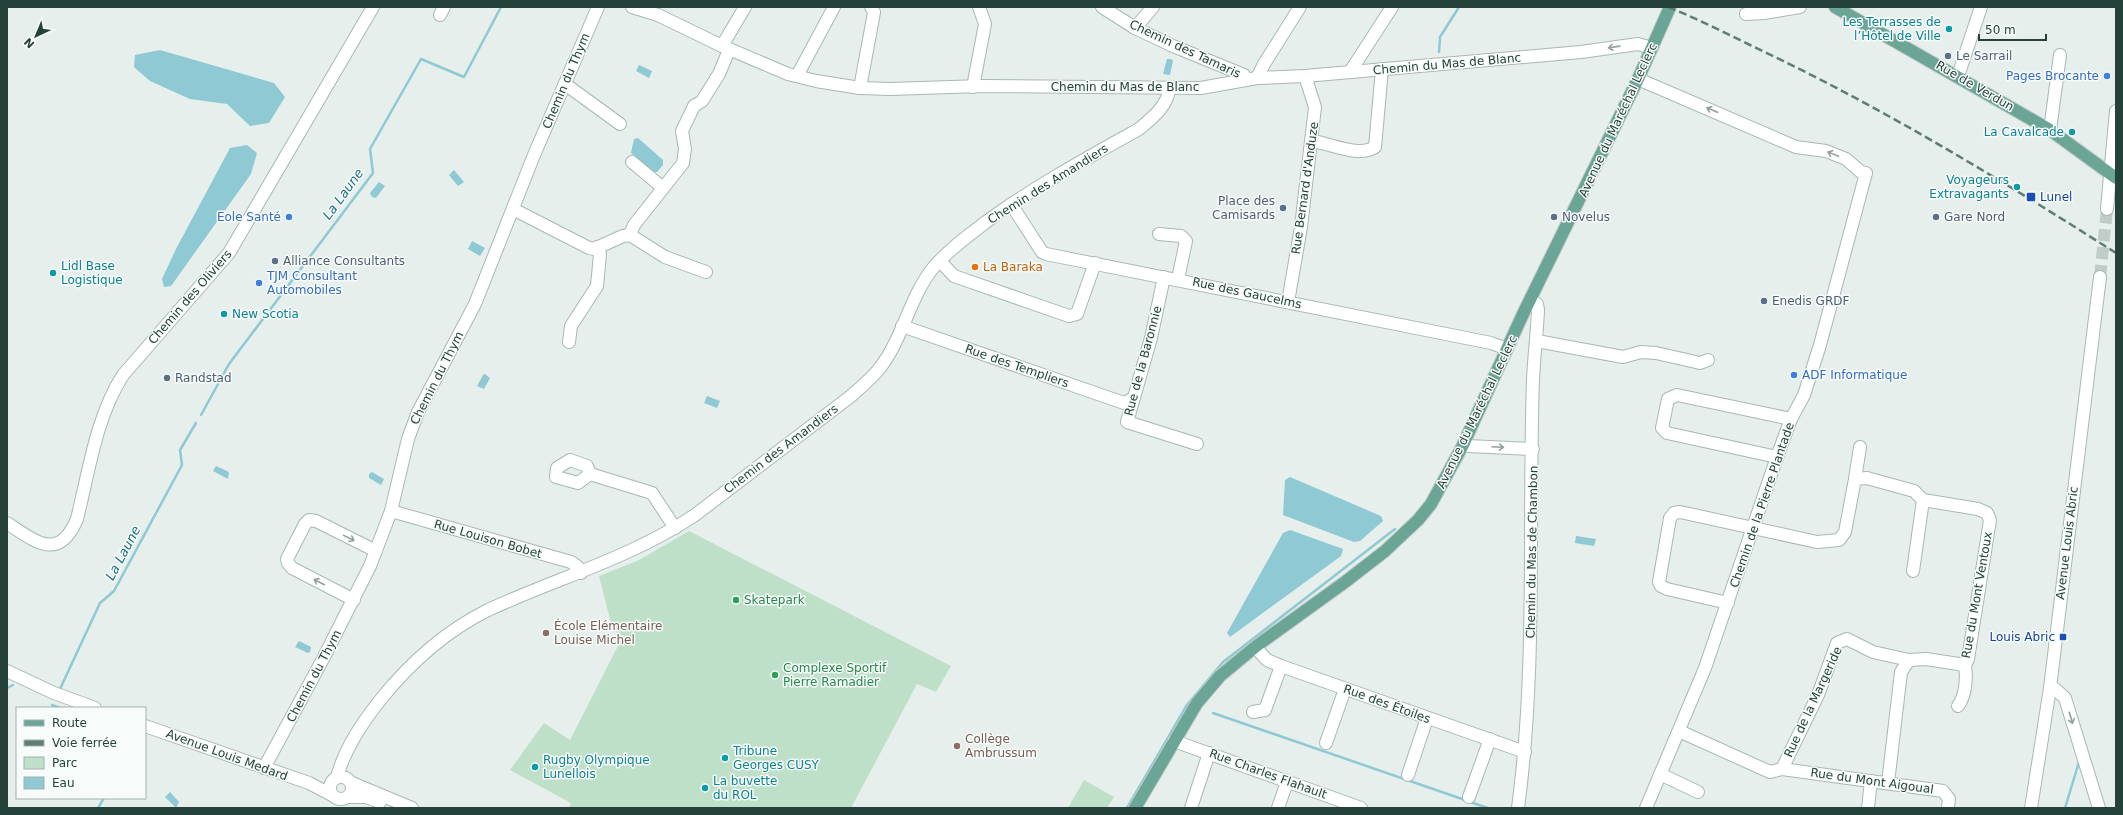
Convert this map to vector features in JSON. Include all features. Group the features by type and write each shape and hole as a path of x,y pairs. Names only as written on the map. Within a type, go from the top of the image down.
{"main road":[{"name":"Rue de Verdun","path":"1835,7 2050,130 2113,175"},
{"name":"Avenue du Maréchal Leclerc","path":"1135,808 1197,703 1209,687 1255,646 1345,582 1385,551 1418,520 1445,482 1668,12"}],"street":[{"name":"Chemin des Oliviers","path":"7,523 36,541 48,545 60,543 70,535 76,519 103,418 115,387 127,370 230,253 373,7"},
{"name":"Chemin du Thym","path":"264,768 354,600 376,551 391,511 408,439 418,412 475,304 598,7"},
{"name":"Chemin du Mas de Blanc","path":"632,7 658,15 725,48 764,65 816,81 860,88 1201,88 1251,79 1305,76 1581,52 1638,44 1652,48"},
{"path":"630,235 634,226 683,164 685,149 682,131 694,106 702,100 719,74 725,48 745,7"},
{"path":"797,76 834,7"},
{"path":"860,88 874,12 871,7"},
{"path":"972,87 985,24 979,7"},
{"name":"Chemin des Tamaris","path":"1102,7 1135,28 1251,79"},
{"path":"1135,28 1153,7"},
{"path":"1251,79 1264,64 1300,7"},
{"path":"1350,72 1392,7"},
{"path":"1746,14 1764,13 1800,7"},
{"path":"1958,76 1981,7"},
{"path":"2050,130 2060,55"},
{"path":"1311,142 1331,144 1344,149 1367,152 1374,147 1382,69"},
{"name":"Rue Bernard d'Anduze","path":"1288,302 1301,227 1316,107 1305,76"},
{"name":"Chemin de la Pierre Plantade","path":"1638,78 1796,147 1826,151 1846,159 1861,172 1866,173 1820,345 1804,395 1791,419 1777,456 1705,668 1646,808"},
{"path":"565,84 620,124"},
{"name":"Chemin des Amandiers","path":"334,779 352,739 364,720 411,664 459,627 487,611 581,573 675,528 851,396 880,368 921,286 940,261 960,241 1011,204 1139,129 1156,116 1169,95 1170,89"},
{"path":"2107,210 2113,175 2116,111"},
{"path":"632,162 663,188"},
{"name":"Rue des Gaucelms","path":"1011,204 1042,252 1046,254 1491,343 1507,349"},
{"path":"513,210 589,248 597,247 623,236 630,235 665,257 706,272"},
{"path":"1159,234 1181,236 1186,241 1178,280"},
{"path":"569,342 571,326 597,286 600,254 597,247"},
{"path":"940,261 954,276 1070,316 1076,314 1095,263"},
{"name":"Rue de la Baronnie","path":"1164,277 1151,338 1132,399 1127,422 1197,444"},
{"name":"Avenue Louis Abric","path":"2032,808 2050,688 2100,277"},
{"name":"Chemin du Mas de Chambon","path":"1518,808 1525,752 1531,647 1534,379 1538,310 1537,304 1531,300"},
{"name":"Rue des Templiers","path":"902,326 1124,403 1132,399"},
{"path":"1537,341 1623,357 1640,352 1656,353 1700,363 1708,360"},
{"path":"1777,456 1667,433 1662,428 1668,399 1677,395 1791,419"},
{"path":"1464,443 1468,446 1533,450"},
{"path":"1728,603 1667,589 1661,586 1659,582 1670,518 1674,513 1680,512 1817,542 1839,540 1845,532 1860,447"},
{"path":"590,474 652,493 675,528"},
{"name":"Rue du Mont Ventoux","path":"1855,479 1867,478 1914,491 1923,500 1978,509 1986,513 1990,520 1968,659 1965,665 1926,659 1909,660"},
{"path":"1913,571 1923,500"},
{"name":"Rue Louison Bobet","path":"391,511 571,562 578,567 581,573"},
{"path":"354,600 292,568 287,559 305,524 309,520 316,521 376,551"},
{"name":"Rue de la Margeride","path":"1678,731 1770,772 1782,769 1818,696 1837,644 1847,639 1873,652 1909,660"},
{"name":"Rue des Étoiles","path":"1255,646 1267,660 1281,666 1525,752"},
{"path":"1888,783 1901,672 1909,660"},
{"path":"1958,706 1963,699 1966,674 1965,665"},
{"path":"1253,712 1265,710 1281,666"},
{"path":"7,671 47,690 92,707"},
{"path":"2050,688 2065,698 2099,808"},
{"path":"1326,743 1344,689"},
{"path":"1408,776 1427,718"},
{"name":"Avenue Louis Medard","path":"146,726 309,783 332,794"},
{"path":"1469,797 1490,739"},
{"name":"Rue Charles Flahault","path":"1174,741 1361,808"},
{"path":"346,754 352,789 348,797"},
{"path":"1191,808 1209,754"},
{"name":"Rue du Mont Aigoual","path":"1782,769 1943,791 1949,799 1948,808"},
{"path":"1660,774 1698,792"},
{"path":"395,808 366,797 348,797 341,799 332,794 330,788 334,779 343,776 350,781 412,808"},
{"name":"Avenue Louis Medard","path":"309,783 334,779"},
{"path":"1868,808 1871,781"},
{"path":"1278,808 1288,782"}],"green space":[{"name":"Complexe Sportif Pierre Ramadier","path":"689,531 951,666 936,692 917,684 851,808 569,808 571,803 510,770 544,723 570,740 623,636 613,631 599,576 639,560"},
{"path":"1084,780 1114,797 1107,808 1068,808"}],"water":[{"path":"160,50 274,83 285,97 269,123 250,126 227,104 190,99 150,81 134,67 135,55"},
{"path":"1167,59 1171,59 1173,61 1170,75 1163,74"},
{"path":"639,65 652,71 649,78 636,71"},
{"path":"638,138 663,160 663,165 657,172 653,172 631,153 634,139"},
{"path":"247,145 257,153 251,174 171,286 164,287 162,279 176,249 230,148"},
{"path":"454,170 464,182 458,186 449,175"},
{"path":"379,182 385,186 376,198 372,197 370,193"},
{"path":"472,241 485,248 480,256 468,249"},
{"path":"485,374 490,378 484,389 477,386"},
{"path":"707,396 720,401 717,408 704,403"},
{"path":"216,466 229,472 228,479 213,471"},
{"path":"372,472 384,479 381,485 369,478 369,474"},
{"path":"1290,477 1381,516 1383,521 1360,541 1354,542 1283,515 1285,480"},
{"path":"1290,530 1343,549 1341,556 1230,637 1227,633 1283,533"},
{"path":"1576,536 1596,539 1594,546 1575,543"},
{"path":"299,641 311,647 310,652 308,653 295,647"},
{"path":"170,792 179,802 176,808 165,797"}],"waterway":[{"name":"La Laune","path":"201,415 229,364 373,173 370,149 421,59 464,77 501,7"},
{"path":"1439,52 1440,37 1459,7"},
{"name":"La Laune","path":"60,689 100,603 114,591 182,465 180,450 196,423"},
{"path":"1127,808 1187,705 1223,662 1395,529"},
{"path":"7,688 13,685"},
{"name":"La Laune","path":"52,705 57,707"},
{"path":"1213,713 1465,800"},
{"path":"2065,808 2079,762"},
{"name":"La Laune","path":"98,808 103,799"},
{"path":"1470,802 1488,808"}],"tunnel":[{"path":"2100,277 2107,209"}],"railway":[{"path":"1668,7 1798,68 1891,117 2027,197 2116,253"}],"place":[{"name":"Les Terrasses de l’Hôtel de Ville","path":"1949,29"},
{"name":"Le Sarrail","path":"1948,56"},
{"name":"Pages Brocante","path":"2107,76"},
{"name":"La Cavalcade","path":"2072,132"},
{"name":"Voyageurs Extravagants","path":"2017,187"},
{"name":"Lunel","path":"2031,197"},
{"name":"Place des Camisards","path":"1283,208"},
{"name":"Eole Santé","path":"289,217"},
{"name":"Novelus","path":"1554,217"},
{"name":"Gare Nord","path":"1936,217"},
{"name":"Alliance Consultants","path":"275,261"},
{"name":"La Baraka","path":"975,267"},
{"name":"Lidl Base Logistique","path":"53,273"},
{"name":"TJM Consultant Automobiles","path":"259,283"},
{"name":"Enedis GRDF","path":"1764,301"},
{"name":"New Scotia","path":"224,314"},
{"name":"ADF Informatique","path":"1794,375"},
{"name":"Randstad","path":"167,378"},
{"name":"Skatepark","path":"736,600"},
{"name":"École Elémentaire Louise Michel","path":"546,633"},
{"name":"Louis Abric","path":"2063,637"},
{"name":"Complexe Sportif Pierre Ramadier","path":"775,675"},
{"name":"Collège Ambrussum","path":"957,746"},
{"name":"Tribune Georges CUSY","path":"725,758"},
{"name":"Rugby Olympique Lunellois","path":"535,767"},
{"name":"La buvette du ROL","path":"705,788"}]}
